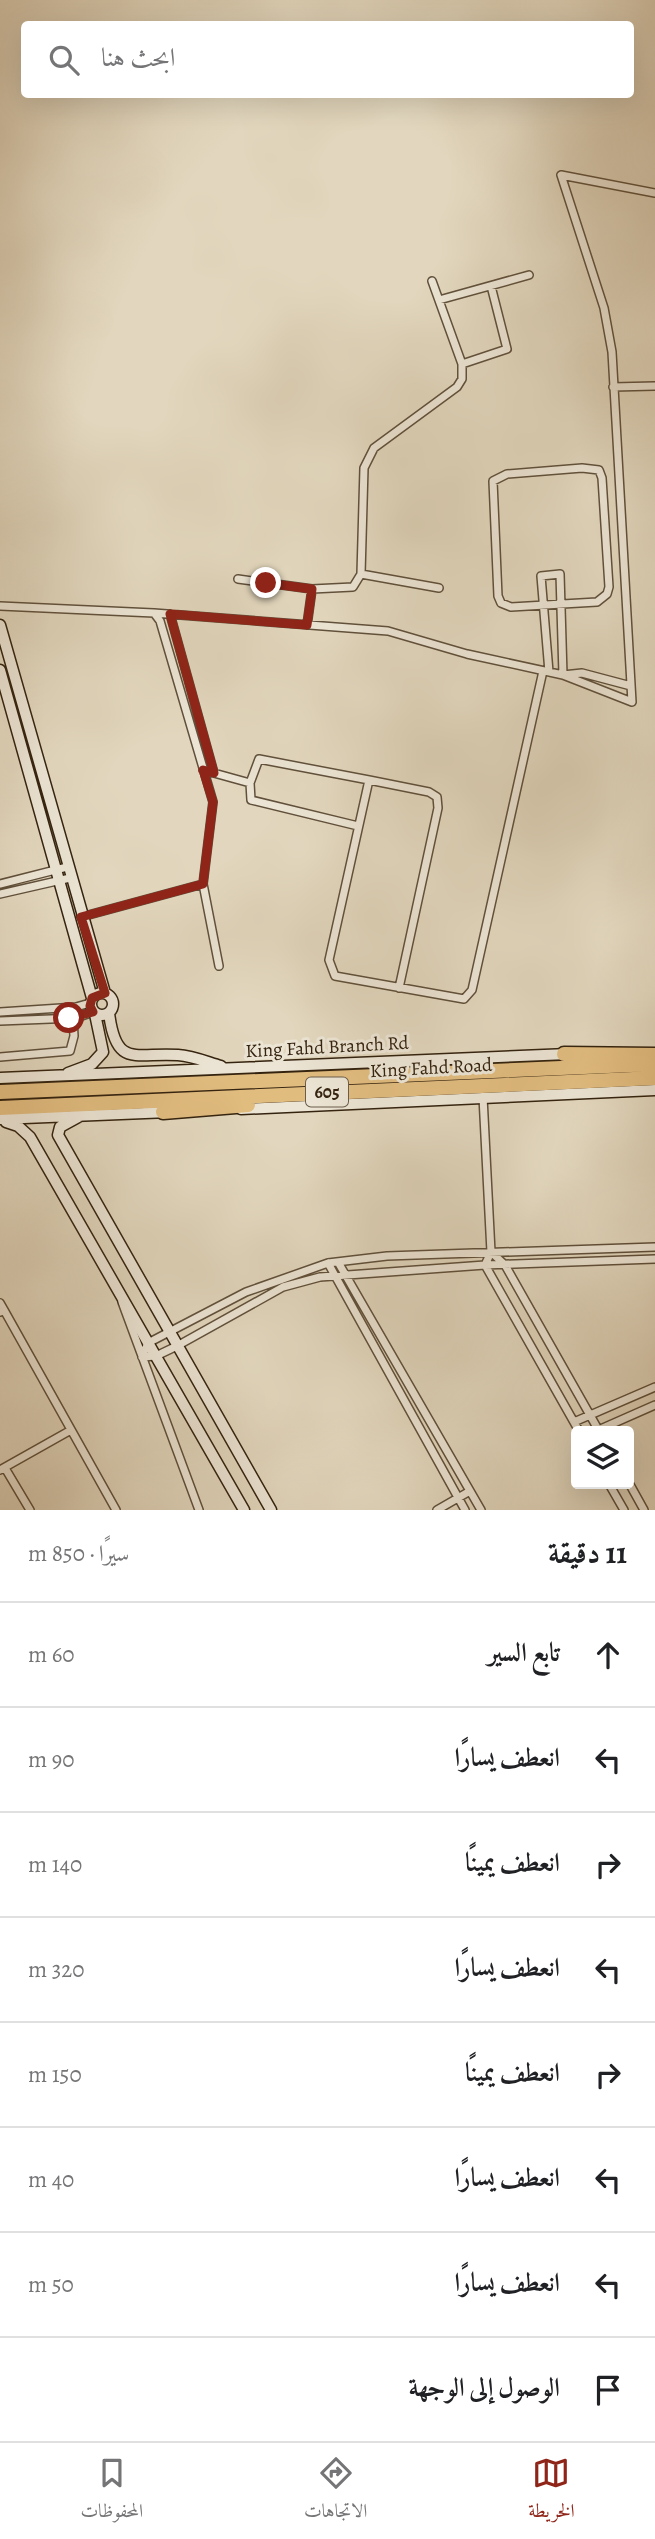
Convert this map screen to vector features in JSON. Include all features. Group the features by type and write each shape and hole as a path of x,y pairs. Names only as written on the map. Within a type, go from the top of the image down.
{"highway":[{"path":"564,1054 655,1055"},
{"name":"King Fahd Road","path":"0,1092 655,1064"},
{"name":"King Fahd Road","path":"0,1108 655,1078"},
{"path":"163,1112 432,1087"}],"main road":[{"path":"0,625 63,874 103,1052 92,1064 58,1077"},
{"path":"0,670 63,874 81,917 105,993 113,1003 109,1013 111,1034 117,1047 125,1054 181,1055 234,1069"},
{"path":"93,1007 105,993"},
{"path":"93,1007 109,1013"},
{"name":"King Fahd Branch Rd","path":"0,1078 655,1049"},
{"path":"0,1119 655,1090"},
{"path":"85,1114 60,1127 58,1135 271,1510"},
{"path":"0,1119 18,1126 30,1138 244,1510"}],"street":[{"path":"0,606 170,614 388,631 467,654 563,675 632,702 612,352 604,309 561,175 655,193"},
{"path":"439,299 529,275"},
{"path":"238,579 312,589 353,587 361,574 364,468 374,448 457,387 462,379 462,364 432,281"},
{"path":"462,364 507,349 491,286"},
{"path":"613,387 655,386"},
{"path":"594,468 599,470 602,478 609,587 607,594 597,602 561,604 511,607 501,603 498,596 493,481 507,474 594,468"},
{"path":"361,574 439,588"},
{"path":"369,780 330,969 335,976 456,1000 464,999 472,990 546,671 541,576 560,574 563,675"},
{"path":"307,625 312,589"},
{"path":"154,613 160,621 213,802 203,884 219,967"},
{"path":"170,614 214,773"},
{"path":"563,675 582,673 631,686"},
{"path":"358,827 251,800 250,783 259,759 429,792 437,797 439,808 399,988"},
{"path":"203,770 250,783"},
{"path":"0,884 63,874"},
{"path":"0,894 63,874"},
{"path":"81,917 203,884"},
{"path":"0,1012 93,1007"},
{"path":"0,1021 71,1018 93,1007"},
{"path":"46,1009 47,1020"},
{"path":"0,1057 70,1051 73,1040 71,1018"},
{"path":"483,1097 491,1252 485,1265"},
{"path":"142,1357 148,1343 246,1292 328,1263 491,1252 655,1247"},
{"path":"491,1252 505,1265 596,1426"},
{"path":"142,1357 156,1356 177,1346 283,1287 333,1274 655,1259"},
{"path":"338,1262 481,1510"},
{"path":"328,1263 466,1510"},
{"path":"485,1265 576,1426"},
{"path":"122,1298 125,1317 198,1510"},
{"path":"2,1308 116,1510"},
{"path":"574,1422 655,1387"},
{"path":"609,1426 655,1405"},
{"path":"30,1510 2,1469 71,1430"},
{"path":"612,1489 624,1510"},
{"path":"632,1489 644,1510"},
{"path":"438,1510 470,1491"}],"route":[{"path":"69,1018 93,1012 90,1006 92,998 96,994 105,993 81,917 203,884 213,802 203,770 214,773 170,614 307,625 312,589 266,583"}]}
